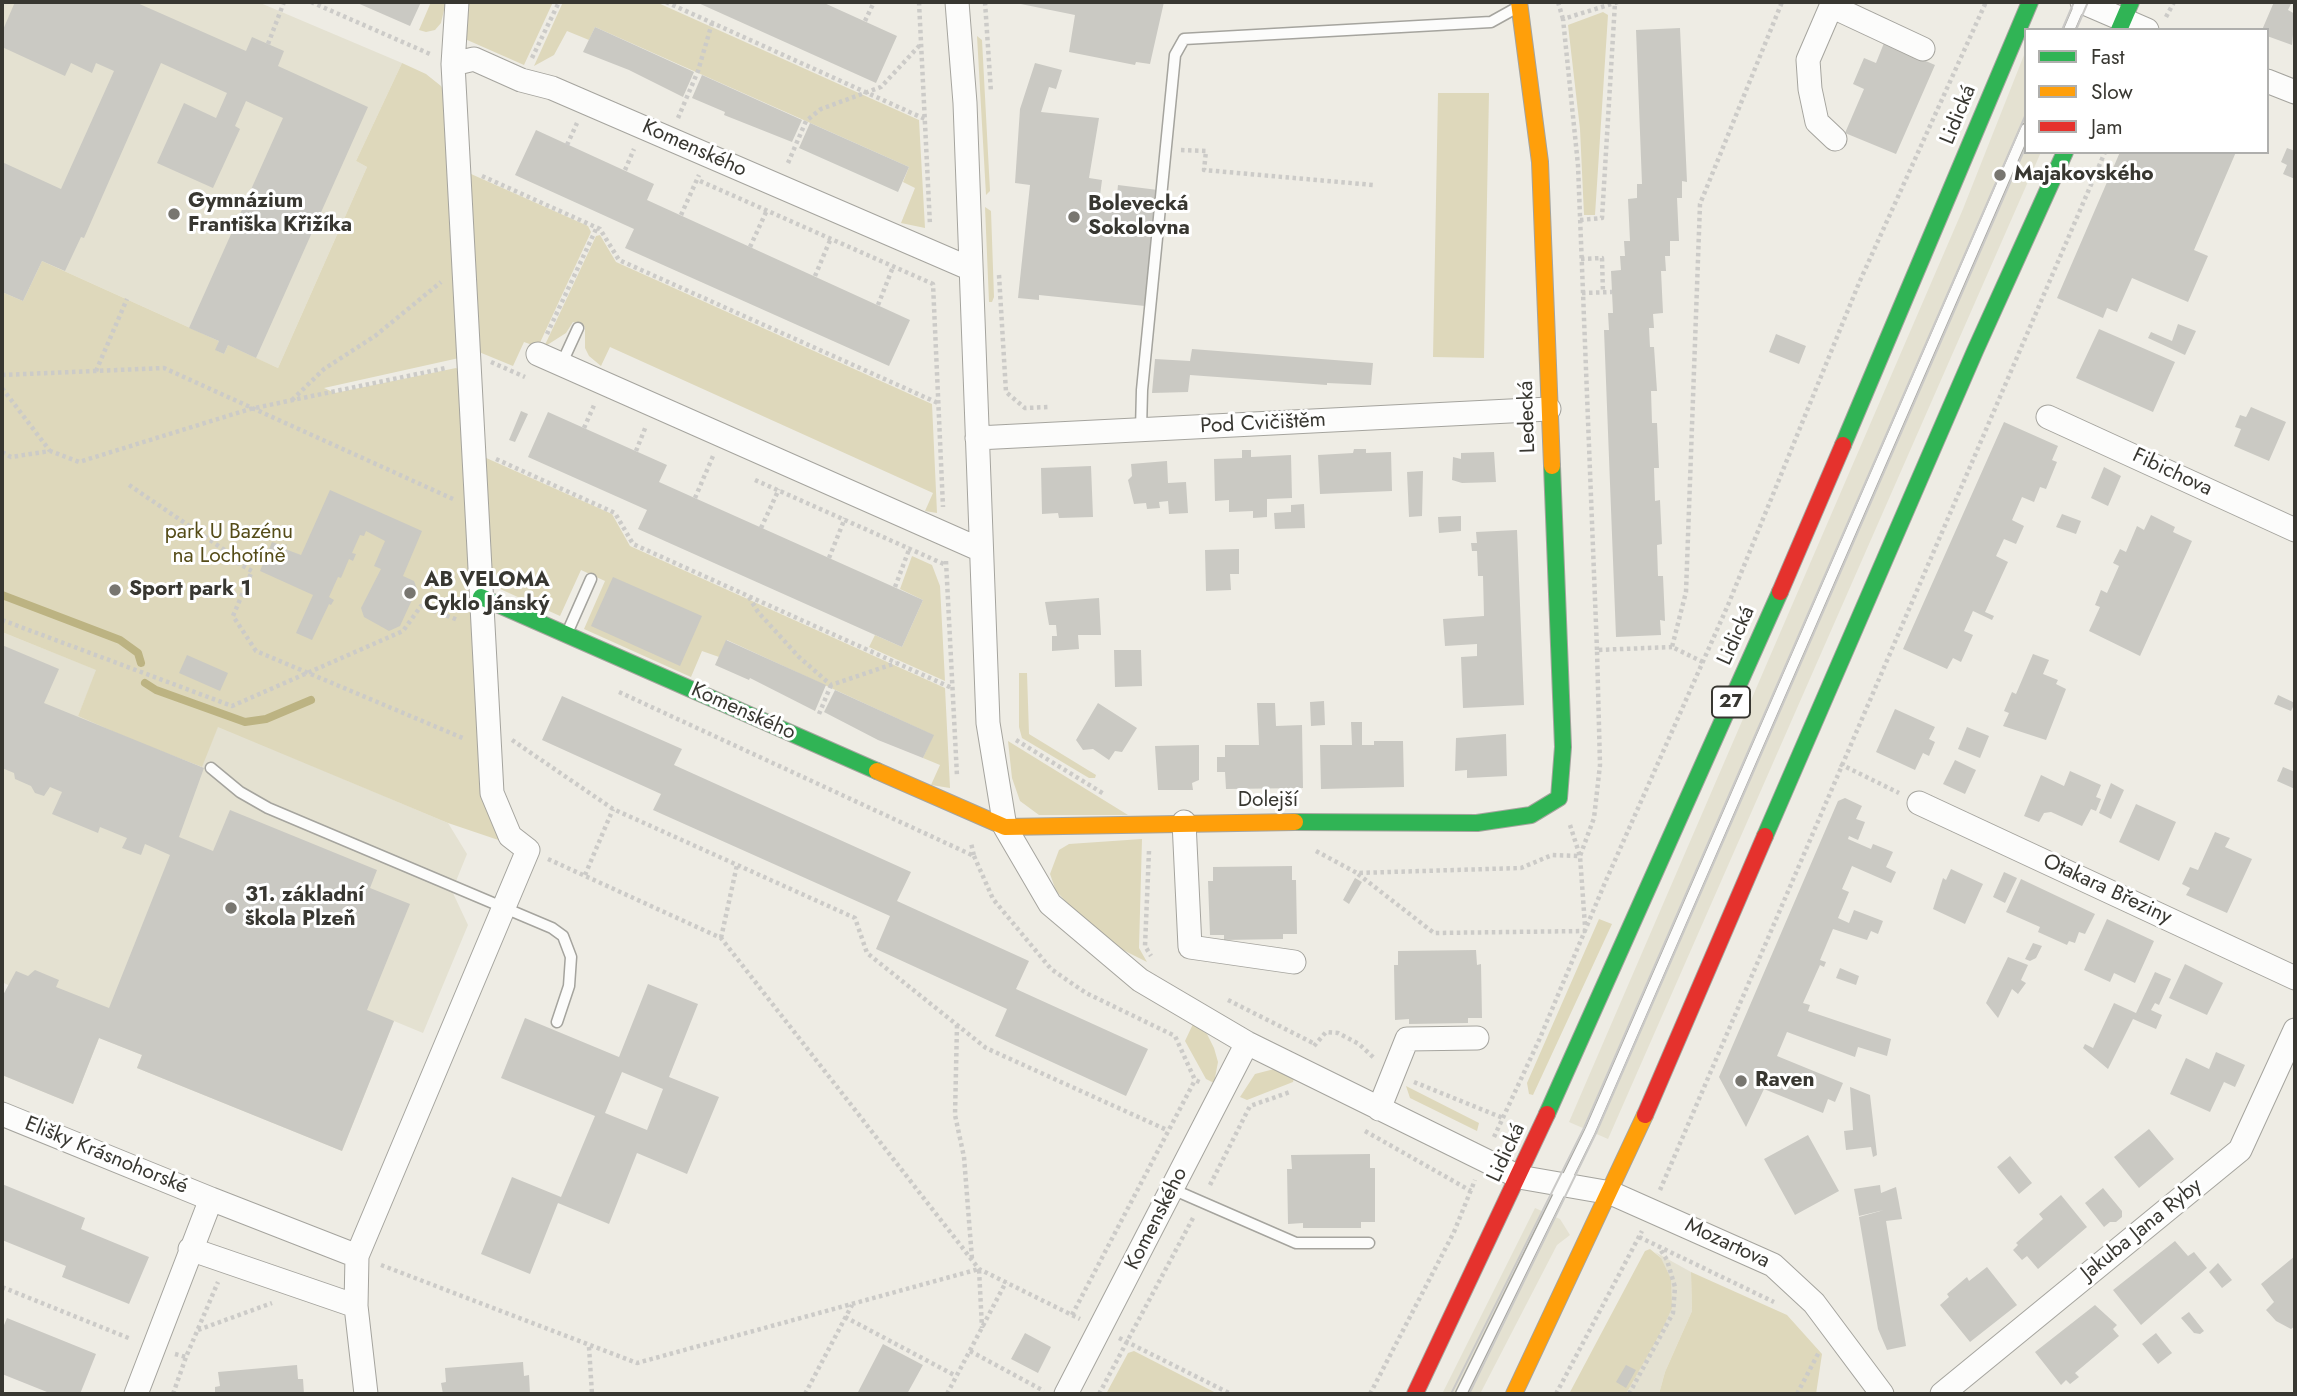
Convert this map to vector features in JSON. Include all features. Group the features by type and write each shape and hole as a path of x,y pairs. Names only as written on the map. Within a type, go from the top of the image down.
{"main road":[{"name":"Lidická","path":"1415,1394 1520,1177 1789,572 2030,2"},
{"name":"Ledecká","path":"1525,3 1540,162 1563,747 1559,798"},
{"path":"1514,1394 1611,1193 1975,351 2064,154"},
{"name":"Komenského","path":"481,597 1005,827"},
{"name":"Dolejší","path":"1005,827 1184,822 1476,823 1531,815 1559,798"}],"street":[{"path":"366,1394 356,1306 357,1256 506,908 528,850 510,836 500,819 492,793 453,64 457,2"},
{"path":"957,2 965,103 988,723 1005,827 1050,904 1140,980 1247,1043 1520,1177"},
{"path":"2082,2 2124,17 2143,28"},
{"path":"1835,139 1817,122 1810,89 1808,60 1832,4 1923,49"},
{"name":"Komenského","path":"453,64 474,59 521,80 552,88 971,269"},
{"path":"2269,82 2295,92"},
{"path":"538,354 981,550"},
{"name":"Pod Cvičištěm","path":"977,438 1549,409"},
{"name":"Fibichova","path":"2048,417 2295,530"},
{"name":"Otakara Březiny","path":"1919,803 2295,978"},
{"path":"1184,822 1190,947 1294,962"},
{"name":"Jakuba Jana Ryby","path":"1942,1394 2240,1150 2290,1060 2295,1030"},
{"path":"1379,1108 1407,1039 1477,1038"},
{"name":"Komenského","path":"1066,1394 1247,1043"},
{"name":"Elišky Krásnohorské","path":"2,1114 357,1256"},
{"name":"Mozartova","path":"1520,1177 1611,1193 1762,1259 1784,1272 1814,1303 1882,1394"},
{"name":"Elišky Krásnohorské","path":"136,1394 211,1199"},
{"path":"190,1250 356,1306"}],"lane":[{"path":"2070,28 2082,2"},
{"path":"1141,430 1175,55 1184,39 1491,22 1525,3"},
{"path":"1461,1394 1564,1185 1667,957 2024,134"},
{"path":"561,365 578,328"},
{"path":"566,635 590,579"},
{"path":"211,768 240,792 268,808 552,928 568,944 571,957 569,986 557,1021"},
{"path":"1172,1189 1296,1243 1369,1243"}],"path":[{"path":"268,44 284,2"},
{"path":"312,2 453,64"},
{"path":"521,80 559,2"},
{"path":"666,2 925,119"},
{"path":"866,22 874,2"},
{"path":"919,2 957,783 974,856 993,899 1051,969 1086,993 1175,1036 1195,1080 1072,1315"},
{"path":"985,2 992,96"},
{"path":"1558,2 1563,19 1578,165 1597,650"},
{"path":"1563,19 1617,2 1602,218 1580,220"},
{"path":"1703,662 1672,647 1686,592 1700,204 1782,2"},
{"path":"1370,1394 1457,1225 1483,1159 1703,662 1859,283 1986,2"},
{"path":"687,97 712,23"},
{"path":"795,146 806,121 821,109 881,87 921,44"},
{"path":"563,121 587,132"},
{"path":"622,147 646,157"},
{"path":"1206,151 1204,170 1373,185"},
{"path":"1678,1148 1840,764 2104,154"},
{"path":"681,215 708,155"},
{"path":"459,165 597,227 619,260 938,403"},
{"path":"684,174 933,284"},
{"path":"815,276 842,213"},
{"path":"2,452 11,457 50,451 79,462 250,409 482,358 527,378 597,227"},
{"path":"878,305 904,241"},
{"path":"1581,259 1602,258 1603,293"},
{"path":"292,400 324,369 464,267"},
{"path":"998,268 1006,393 1025,408 1062,407"},
{"path":"1582,293 1612,292"},
{"path":"96,371 127,299"},
{"path":"2,375 164,368 476,509"},
{"path":"2,388 50,451"},
{"path":"582,402 606,413"},
{"path":"632,425 656,435"},
{"path":"695,498 721,436"},
{"path":"473,449 615,513 633,544 952,688"},
{"path":"700,455 722,465"},
{"path":"761,528 789,465"},
{"path":"745,475 946,565"},
{"path":"129,485 226,551 234,561 252,570 233,616 256,651 489,749"},
{"path":"829,558 855,495"},
{"path":"895,587 920,524"},
{"path":"748,596 758,612 799,657 831,685"},
{"path":"2,620 232,706 403,631 421,606 483,629"},
{"path":"819,713 831,685 895,663"},
{"path":"609,687 974,856"},
{"path":"488,723 613,810 855,918 867,953 986,1048 1167,1130"},
{"path":"988,723 1116,802"},
{"path":"1840,764 1919,803"},
{"path":"1559,798 1577,839 1586,930"},
{"path":"584,875 613,810"},
{"path":"1150,823 1145,946 1160,964"},
{"path":"528,850 721,939 979,1269 1231,1394"},
{"path":"721,939 737,865"},
{"path":"1357,873 1434,933 1586,930"},
{"path":"1224,999 1315,1044"},
{"path":"957,1025 955,1115 964,1157 972,1260"},
{"path":"1099,1394 1250,1106 1292,1091 1315,1044 1325,1032 1338,1032 1359,1044 1393,1074 1503,1118"},
{"path":"1363,1131 1471,1191"},
{"path":"1639,1237 1659,1249 1781,1305"},
{"path":"1629,1394 1672,1313 1675,1287 1667,1260 1659,1249"},
{"path":"357,1256 589,1347 637,1363 979,1269"},
{"path":"173,1394 226,1261"},
{"path":"979,1269 982,1328"},
{"path":"947,1394 1006,1282"},
{"path":"2,1287 154,1349 186,1357"},
{"path":"197,1330 309,1290"},
{"path":"1556,1394 1607,1300"},
{"path":"805,1394 852,1305"},
{"path":"845,1317 956,1377"},
{"path":"589,1347 592,1394"},
{"path":"1797,1394 1815,1363 1820,1347"},
{"path":"970,1352 1051,1394"}],"shaded area":[{"name":"Gymnázium Františka Křižíka","path":"2,2 258,2 402,63 356,161 367,167 278,368 228,346 224,354 215,350 219,341 42,261 23,301 2,292"},
{"path":"2024,55 2024,154 2040,154 1608,1139 1569,1122 1963,209"},
{"name":"31. základní škola Plzeň","path":"2,632 97,670 78,716 201,767 218,726 448,823 467,854 452,891 468,925 423,1033 394,1021 342,1151 137,1068 142,1055 99,1038 73,1104 2,1075 2,997 10,986 2,982"},
{"path":"1535,1208 1560,1219 1570,1235 1557,1245 1480,1394 1442,1394"},
{"path":"1655,1252 1691,1272 1692,1311 1665,1372 1659,1394 1626,1394 1661,1332 1661,1258"}],"green space":[{"path":"431,2 445,2 441,23 435,30 419,30"},
{"path":"465,2 553,2 524,65 465,39"},
{"path":"563,2 656,2 919,120 925,228 901,223 915,188 903,182 909,167 595,27 589,40 567,31 554,55 534,66"},
{"path":"1603,12 1608,15 1595,215 1584,215 1580,129 1568,25"},
{"path":"977,36 982,40 990,191 986,195"},
{"name":"park U Bazénu na Lochotíně","path":"402,63 426,74 441,86 448,100 459,358 324,388 335,393 456,368 460,370 492,793 528,850 448,823 218,727 202,767 135,741 78,716 96,670 2,632 2,292 23,301 42,261 219,341 216,350 224,354 228,345 278,368 367,167 356,161"},
{"path":"1438,93 1489,93 1484,358 1433,357"},
{"path":"471,174 588,226 591,232 538,347 524,342 513,366 479,352"},
{"path":"985,207 991,211 992,302 989,302"},
{"path":"600,235 616,262 932,404 937,513 925,511 933,493 610,347 601,366 589,356 585,348 585,327 573,322 566,333 544,347 596,236"},
{"path":"484,457 612,514 630,546 945,688 950,788 931,785 940,765 923,758 933,735 727,640 719,657 702,651 691,677 584,629 605,581 581,570 560,616 489,584"},
{"path":"912,556 932,565 940,586 945,681 869,647 875,635 902,647 923,600 900,589"},
{"path":"1019,673 1027,673 1029,734 1096,775 1095,778 1089,778 1022,738 1019,727"},
{"path":"1008,741 1128,815 1039,815 1020,801 1012,778"},
{"path":"1142,839 1139,948 1147,962 1123,950 1089,926 1056,891 1050,874 1059,850 1069,844"},
{"path":"1599,919 1612,924 1533,1095 1529,1094 1527,1083"},
{"path":"1193,1024 1207,1034 1214,1048 1218,1062 1214,1083 1206,1079 1185,1041"},
{"path":"1278,1068 1296,1072 1293,1082 1247,1100 1240,1097 1255,1074"},
{"path":"1406,1086 1479,1123 1477,1131 1410,1098"},
{"path":"1650,1249 1661,1258 1671,1279 1672,1308 1661,1332 1626,1394 1569,1394 1645,1251"},
{"path":"1691,1272 1787,1315 1822,1354 1816,1394 1659,1394 1665,1372 1692,1311"},
{"path":"1134,1351 1218,1394 1106,1394 1128,1353"}],"building":[{"path":"15,2 135,2 246,51 252,37 284,51 278,66 368,107 256,358 228,345 224,354 215,350 219,341 189,328 283,118 246,101 235,126 240,129 213,188 157,163 184,103 216,118 227,93 161,63 84,238 81,237 65,271 42,261 23,301 2,292 2,162 61,189 114,71 96,63 92,73 71,63 65,76 2,47 2,32"},
{"path":"355,2 421,2 410,26"},
{"path":"696,2 822,2 897,36 876,83"},
{"path":"1011,2 1164,2 1150,64 1136,62 1135,65 1069,52 1075,15"},
{"path":"2274,2 2292,2 2288,10 2295,14 2292,45 2269,37 2269,28 2263,28"},
{"path":"595,27 694,72 683,97 629,70 583,52"},
{"path":"1680,28 1687,182 1682,181 1682,198 1677,198 1679,241 1670,241 1670,256 1665,256 1666,271 1661,271 1663,313 1653,314 1654,328 1649,328 1650,347 1654,347 1657,391 1651,391 1652,423 1657,423 1659,468 1654,468 1655,501 1660,500 1662,544 1657,545 1658,576 1663,576 1665,621 1660,620 1661,635 1616,637 1604,330 1609,330 1608,313 1613,313 1611,271 1621,270 1620,256 1625,256 1624,241 1630,241 1628,199 1637,198 1637,184 1642,184 1636,30"},
{"path":"1884,43 1935,65 1896,154 1845,133 1864,89 1853,84 1864,58 1876,63"},
{"path":"1035,63 1062,70 1056,89 1049,87 1041,112 1099,118 1089,178 1102,180 1099,203 1116,205 1118,185 1158,190 1145,306 1039,295 1039,300 1018,298 1030,185 1015,183 1020,109"},
{"path":"702,75 802,120 792,142 724,115 725,112 692,98"},
{"path":"810,123 909,167 898,192 799,148"},
{"path":"536,130 654,184 647,200 910,320 889,366 625,248 634,229 515,175"},
{"path":"2287,148 2295,151 2295,179 2283,174 2287,165 2281,162"},
{"path":"2119,154 2235,154 2194,250 2208,256 2188,302 2132,278 2117,312 2107,308 2103,318 2057,298"},
{"path":"2178,324 2196,331 2185,355 2148,338 2151,332 2172,341"},
{"path":"2099,329 2175,362 2153,412 2076,378"},
{"path":"1776,334 1806,346 1799,364 1769,352"},
{"path":"1192,349 1373,363 1371,385 1327,385 1190,375 1188,392 1152,393 1155,359 1190,361"},
{"path":"2251,407 2286,422 2269,461 2234,446 2241,429 2235,427 2240,415 2246,417"},
{"path":"521,411 528,414 515,442 509,440"},
{"path":"548,412 667,465 659,482 923,600 902,647 638,529 647,510 528,457"},
{"path":"2004,422 2058,446 2052,460 2057,462 2046,489 2040,487 2034,502 2022,497 2012,520 2024,526 2016,544 2004,539 1996,556 2008,562 1985,612 1994,616 1992,620 1973,611 1964,631 1973,635 1961,662 1953,658 1947,669 1903,649"},
{"path":"1354,449 1366,449 1366,453 1391,452 1392,491 1320,494 1318,455 1353,453"},
{"path":"1242,450 1251,450 1251,457 1291,455 1292,498 1267,499 1267,517 1253,518 1253,511 1229,512 1229,500 1215,501 1214,459 1242,458"},
{"path":"1494,452 1496,482 1462,483 1452,480 1453,457 1461,459 1461,453"},
{"path":"1167,461 1168,483 1186,482 1188,513 1169,514 1168,501 1159,502 1160,508 1147,509 1146,503 1134,504 1128,480 1132,476 1131,464"},
{"path":"1091,466 1093,517 1059,518 1058,513 1042,514 1041,468"},
{"path":"2104,467 2121,476 2108,506 2091,498"},
{"path":"1423,471 1422,516 1409,517 1407,472"},
{"path":"330,490 422,531 403,576 414,581 417,589 400,626 389,631 364,617 361,608 381,569 374,566 385,541 366,531 364,536 360,535 352,553 356,554 353,561 349,559 341,578 338,577 329,597 334,600 329,604 312,640 296,633 313,595 260,571 272,542 283,546 287,544 285,549 301,555"},
{"path":"1304,504 1305,528 1275,529 1274,513 1291,512 1291,505"},
{"path":"2062,514 2081,521 2076,534 2056,527"},
{"path":"2151,515 2175,527 2173,532 2192,541 2140,656 2089,631 2100,607 2095,605 2101,590 2107,593 2119,566 2113,563 2120,549 2126,552 2137,526 2144,530"},
{"path":"1461,516 1461,531 1439,533 1438,517"},
{"path":"1517,530 1524,705 1463,708 1461,657 1477,656 1477,644 1445,646 1443,619 1484,616 1483,576 1478,576 1477,551 1472,551 1471,543 1477,543 1476,532"},
{"path":"1239,549 1239,574 1230,574 1231,590 1206,591 1205,550"},
{"path":"613,577 702,616 680,666 591,626"},
{"path":"1099,598 1101,635 1078,635 1079,649 1052,651 1052,636 1057,636 1056,625 1049,625 1045,602"},
{"path":"726,640 826,685 815,711 750,678 749,680 715,665"},
{"name":"31. základní škola Plzeň","path":"2,645 59,669 44,703 204,768 179,837 213,851 230,810 377,870 370,888 410,904 367,1010 394,1021 342,1151 137,1068 142,1055 99,1038 73,1104 2,1075 2,997 16,971 28,976 35,970 59,980 56,987 109,1008 170,855 145,844 141,855 122,848 127,838 100,827 98,833 52,814 62,792 50,787 44,796 35,793 31,786 15,779 14,773 2,768"},
{"path":"1114,650 1141,650 1142,686 1115,687"},
{"path":"2033,654 2049,660 2043,674 2058,680 2056,684 2066,689 2046,740 2003,726 2009,713 2004,711 2012,692 2016,694"},
{"path":"187,655 228,673 220,691 179,673"},
{"path":"835,690 934,735 923,758 878,740 824,712"},
{"path":"2278,695 2295,703 2291,711 2274,704"},
{"path":"562,696 682,749 674,765 911,872 897,901 1029,961 1016,989 1148,1049 1126,1096 995,1036 1007,1009 876,949 890,916 653,810 661,794 542,740"},
{"path":"1324,701 1325,725 1311,726 1310,702"},
{"path":"1098,703 1137,728 1122,752 1115,751 1109,760 1093,749 1083,750 1076,740"},
{"path":"1257,703 1275,703 1276,726 1302,725 1303,788 1226,789 1225,772 1217,772 1217,757 1225,757 1225,745 1259,745"},
{"path":"1895,709 1935,727 1929,739 1935,742 1929,756 1923,753 1915,770 1876,752"},
{"path":"1351,722 1362,722 1362,745 1374,745 1374,741 1403,741 1404,787 1321,789 1320,745 1352,745"},
{"path":"1967,727 1989,736 1980,758 1958,749"},
{"path":"1506,734 1507,776 1467,778 1467,770 1455,771 1456,738"},
{"path":"1199,745 1199,780 1192,783 1193,790 1158,790 1155,746"},
{"path":"1955,760 1976,770 1965,794 1943,784"},
{"path":"2283,767 2295,772 2295,789 2277,781"},
{"path":"2070,771 2101,785 2096,797 2101,799 2096,811 2091,809 2082,826 2051,812 2044,813 2039,822 2024,816 2041,775 2064,786"},
{"path":"2111,783 2124,790 2111,819 2099,813"},
{"path":"1845,798 1862,806 1856,819 1865,822 1858,840 1849,836 1848,839 1871,849 1873,844 1893,852 1886,867 1896,872 1891,883 1852,866 1842,889 1849,892 1838,918 1849,923 1854,910 1883,921 1878,934 1871,931 1867,940 1833,929 1820,960 1826,962 1824,967 1820,965 1803,1003 1810,1005 1808,1011 1891,1039 1887,1056 1858,1047 1855,1057 1787,1032 1777,1056 1843,1083 1835,1102 1828,1099 1823,1113 1764,1089 1746,1127 1719,1077 1838,801"},
{"path":"2136,804 2176,822 2159,861 2119,842"},
{"path":"2215,832 2230,838 2225,847 2252,859 2227,913 2186,895 2190,888 2182,884 2190,867 2198,870"},
{"path":"1292,866 1292,880 1296,880 1297,934 1283,934 1283,939 1224,940 1224,935 1210,935 1208,881 1213,881 1213,867"},
{"path":"1951,869 1983,884 1965,924 1933,909 1943,878 1946,880"},
{"path":"2004,872 2017,878 2005,903 1993,897"},
{"path":"1355,878 1362,882 1349,904 1343,900"},
{"path":"2021,879 2095,914 2085,934 2079,932 2075,943 2069,941 2067,945 2038,932 2040,927 2006,912"},
{"path":"2107,919 2154,941 2135,983 2114,973 2110,982 2084,970"},
{"path":"2033,943 2042,946 2036,958 2030,961 2025,959"},
{"path":"1476,950 1477,965 1481,964 1482,1018 1468,1018 1468,1023 1409,1024 1409,1019 1395,1020 1394,965 1398,965 1398,951"},
{"path":"2008,957 2028,965 2021,980 2026,983 2018,994 2012,989 1998,1018 1986,1003"},
{"path":"2185,964 2223,983 2207,1015 2169,998"},
{"path":"1840,968 1859,976 1856,985 1836,978"},
{"path":"2155,972 2171,979 2159,1005 2155,1003 2151,1010 2162,1015 2156,1029 2133,1019 2108,1069 2083,1048 2085,1044 2093,1048 2114,1003 2136,1013"},
{"path":"648,984 698,1004 669,1077 719,1097 687,1174 637,1153 609,1224 558,1203 530,1274 481,1254 512,1177 561,1197 595,1116 501,1078 525,1018 619,1057","holes":["622,1072 663,1089 647,1130 605,1113"]},
{"path":"2216,1052 2245,1065 2235,1087 2224,1082 2210,1112 2170,1094 2186,1058 2209,1069"},
{"path":"1850,1087 1870,1095 1877,1155 1873,1157 1871,1147 1846,1150 1844,1131 1853,1130"},
{"path":"2149,1129 2174,1159 2139,1188 2114,1157"},
{"path":"1808,1135 1839,1191 1795,1215 1764,1159"},
{"path":"1370,1154 1370,1168 1375,1168 1375,1222 1361,1222 1361,1228 1303,1228 1303,1223 1288,1224 1287,1169 1292,1169 1291,1155"},
{"path":"2010,1156 2032,1183 2019,1194 1997,1167"},
{"path":"2,1184 85,1218 81,1229 149,1257 129,1304 62,1277 66,1266 2,1240"},
{"path":"1880,1185 1881,1193 1896,1187 1902,1219 1886,1221 1906,1346 1887,1350 1878,1329 1859,1217 1884,1210 1859,1216 1854,1189"},
{"path":"2103,1188 2122,1211 2122,1217 2104,1227 2085,1203"},
{"path":"2061,1195 2087,1227 2038,1269 2027,1256 2022,1260 2013,1250 2018,1245 2016,1243 2043,1219 2039,1214"},
{"path":"2175,1241 2188,1256 2194,1252 2207,1268 2141,1325 2113,1290"},
{"path":"2295,1256 2295,1326 2291,1329 2276,1321 2266,1310 2274,1302 2261,1284"},
{"path":"2218,1263 2232,1280 2222,1288 2209,1272"},
{"path":"1987,1267 2017,1305 1970,1342 1940,1305 1949,1297 1947,1294 1967,1277 1969,1281"},
{"path":"2095,1305 2117,1325 2113,1329 2119,1336 2075,1373 2079,1377 2070,1384 2066,1380 2061,1385 2035,1352"},
{"path":"2189,1312 2204,1331 2200,1334 2194,1333 2181,1318"},
{"path":"7,1318 96,1354 80,1394 52,1394 2,1374 2,1330"},
{"path":"1025,1333 1051,1347 1038,1373 1011,1359"},
{"path":"2156,1333 2172,1353 2158,1364 2142,1344"},
{"path":"883,1344 923,1365 907,1394 857,1394"},
{"path":"523,1362 524,1376 529,1375 530,1394 443,1394 441,1383 446,1382 445,1368"},
{"path":"297,1365 298,1379 303,1379 304,1394 215,1394 215,1387 220,1386 218,1372"},
{"path":"1626,1365 1636,1370 1626,1388 1616,1382"}],"waterway":[{"path":"2,595 120,640 138,653 141,663"},
{"path":"145,683 156,690 245,722 266,719 311,700"}],"tram line":[{"path":"2063,28 2074,2"},
{"path":"2077,28 2088,2"},
{"path":"1451,1394 1584,1128 2024,119"},
{"path":"1469,1394 1596,1133 2024,151"}],"traffic: fast":[{"path":"1843,445 2030,2"},
{"path":"2120,28 2131,2"},
{"path":"1765,836 1975,351 2064,154"},
{"path":"1295,822 1477,823 1531,815 1559,798 1563,747 1552,466"},
{"path":"1547,1114 1780,592"},
{"path":"481,597 877,771"}],"traffic: slow":[{"path":"1519,2 1540,162 1552,466"},
{"path":"877,771 1005,827 1295,822"},
{"path":"1514,1394 1645,1115"}],"traffic: jam":[{"path":"1780,592 1843,445"},
{"path":"1645,1115 1765,836"},
{"path":"1415,1394 1547,1114"}],"place":[{"name":"Majakovského","path":"2000,175"},
{"name":"Gymnázium Františka Křižíka","path":"174,214"},
{"name":"Bolevecká Sokolovna","path":"1074,217"},
{"name":"Sport park 1","path":"115,590"},
{"name":"AB VELOMA Cyklo Jánský","path":"410,593"},
{"name":"31. základní škola Plzeň","path":"231,908"},
{"name":"Raven","path":"1741,1081"}]}
